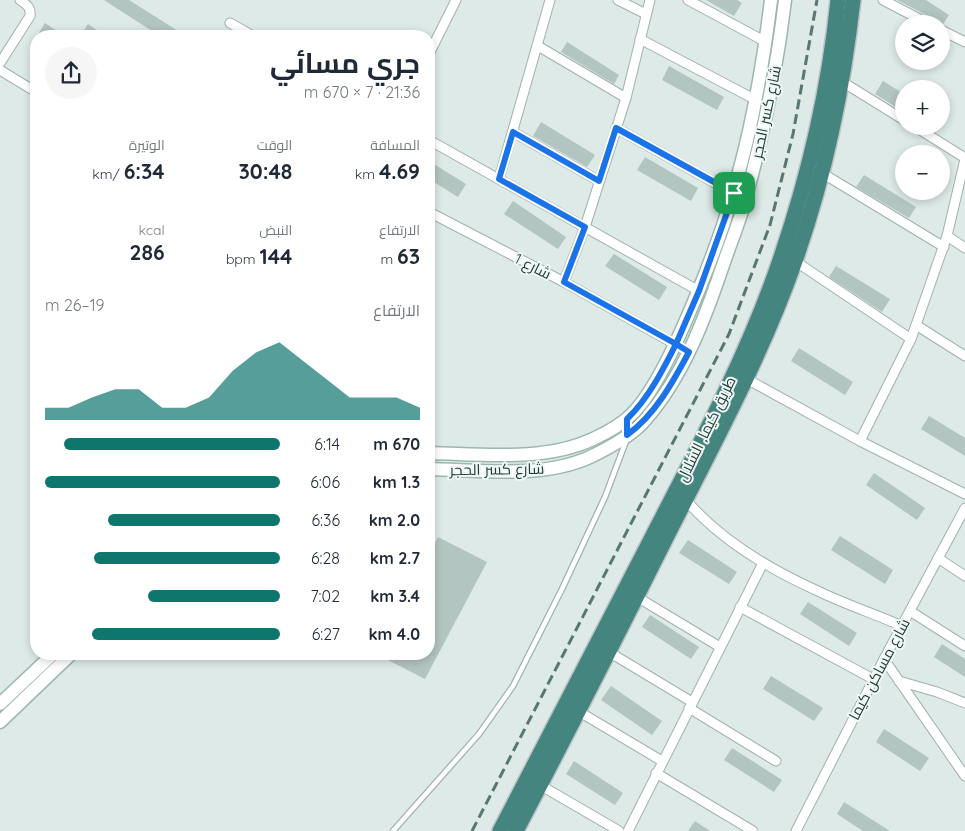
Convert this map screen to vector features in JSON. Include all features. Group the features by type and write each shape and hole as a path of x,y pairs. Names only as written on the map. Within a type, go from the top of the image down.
{"highway":[{"name":"طريق كيما, الشلال","path":"516,831 686,500 740,375 796,208 813,146 826,82 838,0"},
{"name":"طريق كيما, الشلال","path":"500,831 670,501 740,375 766,335 795,261 822,173 837,108 853,0"}],"main road":[{"name":"شارع كسر الحجر","path":"435,453 537,454 556,451 593,439 627,419 638,408 676,344 699,291 734,193 756,100 771,0"},
{"name":"شارع كسر الحجر","path":"435,469 522,471 544,470 567,465 588,458 608,448 645,420 652,411 676,376 689,352 711,298 746,198 770,104 785,0"},
{"path":"627,419 627,435"},
{"path":"0,704 55,660"},
{"path":"0,722 56,660"}],"street":[{"path":"0,63 30,16 31,10 20,0"},
{"path":"435,42 456,0"},
{"path":"499,179 550,0"},
{"path":"618,0 646,14"},
{"path":"564,282 585,227 626,98 650,0"},
{"path":"688,0 766,42"},
{"path":"883,0 912,15"},
{"path":"230,23 242,30"},
{"path":"950,34 965,42"},
{"path":"640,39 756,100"},
{"path":"538,46 626,98"},
{"path":"0,70 30,88"},
{"path":"841,81 895,114"},
{"path":"616,128 734,193"},
{"path":"513,132 599,181"},
{"path":"860,441 911,339 948,236 965,159 928,135"},
{"path":"435,143 699,291"},
{"path":"822,173 944,247"},
{"name":"شارع 1","path":"435,215 564,282 689,352"},
{"path":"948,236 965,248"},
{"path":"795,261 911,339"},
{"path":"916,325 965,356"},
{"path":"740,375 860,441 965,494"},
{"path":"686,500 699,516 721,534 763,562 821,593 902,626"},
{"name":"شارع مساكن كيما","path":"796,831 884,659 965,508"},
{"path":"938,558 965,576"},
{"path":"628,831 763,562"},
{"path":"637,597 720,647"},
{"path":"740,606 874,679"},
{"path":"910,611 965,646"},
{"path":"608,652 776,761"},
{"path":"884,659 965,776"},
{"path":"899,680 965,703"},
{"path":"578,711 662,761"},
{"path":"656,773 753,831"},
{"path":"540,785 619,831"}],"lane":[{"path":"394,831 480,734 513,686 606,498 627,435"}],"building":[{"path":"104,0 129,0 176,30 150,30"},
{"path":"706,0 737,0 742,3 734,16"},
{"path":"897,0 926,0 949,15 926,15"},
{"path":"45,23 56,30 41,30"},
{"path":"88,24 97,30 84,30"},
{"path":"567,42 619,75 614,84 561,52"},
{"path":"669,66 724,97 717,110 662,80"},
{"path":"883,81 895,88 895,106 875,94"},
{"path":"541,122 595,155 587,167 533,136"},
{"path":"645,157 698,188 691,201 637,170"},
{"path":"435,165 466,184 458,197 435,183"},
{"path":"864,175 895,194 895,200 905,200 916,207 909,218 856,187"},
{"path":"513,201 566,237 558,249 504,214"},
{"path":"614,254 667,287 659,300 605,266"},
{"path":"836,266 890,299 882,312 829,277"},
{"path":"799,348 853,382 845,395 791,361"},
{"path":"929,416 965,438 965,456 921,429"},
{"path":"874,473 925,508 917,520 866,485"},
{"path":"840,536 893,570 885,584 831,550"},
{"path":"438,537 487,562 425,679 388,660 435,660 435,543"},
{"path":"688,540 737,572 729,584 679,553"},
{"path":"808,602 857,633 849,646 800,614"},
{"path":"650,615 699,647 691,659 642,627"},
{"path":"942,644 965,659 965,677 934,657"},
{"path":"771,676 823,708 814,721 763,689"},
{"path":"611,686 662,721 652,735 601,700"},
{"path":"884,729 929,758 920,771 876,742"},
{"path":"732,748 782,780 774,792 724,760"},
{"path":"574,761 623,793 615,805 566,774"},
{"path":"844,802 890,831 863,831 837,814"},
{"path":"695,821 710,831 688,831"}],"railway":[{"path":"472,831 729,334 770,225 793,134 817,0"}],"route":[{"path":"734,193 616,128 599,181 513,132 499,179 585,227 564,282 676,344 638,408 627,419 627,435 637,428 652,411 676,376 689,352 676,344 699,291 734,193"}]}
